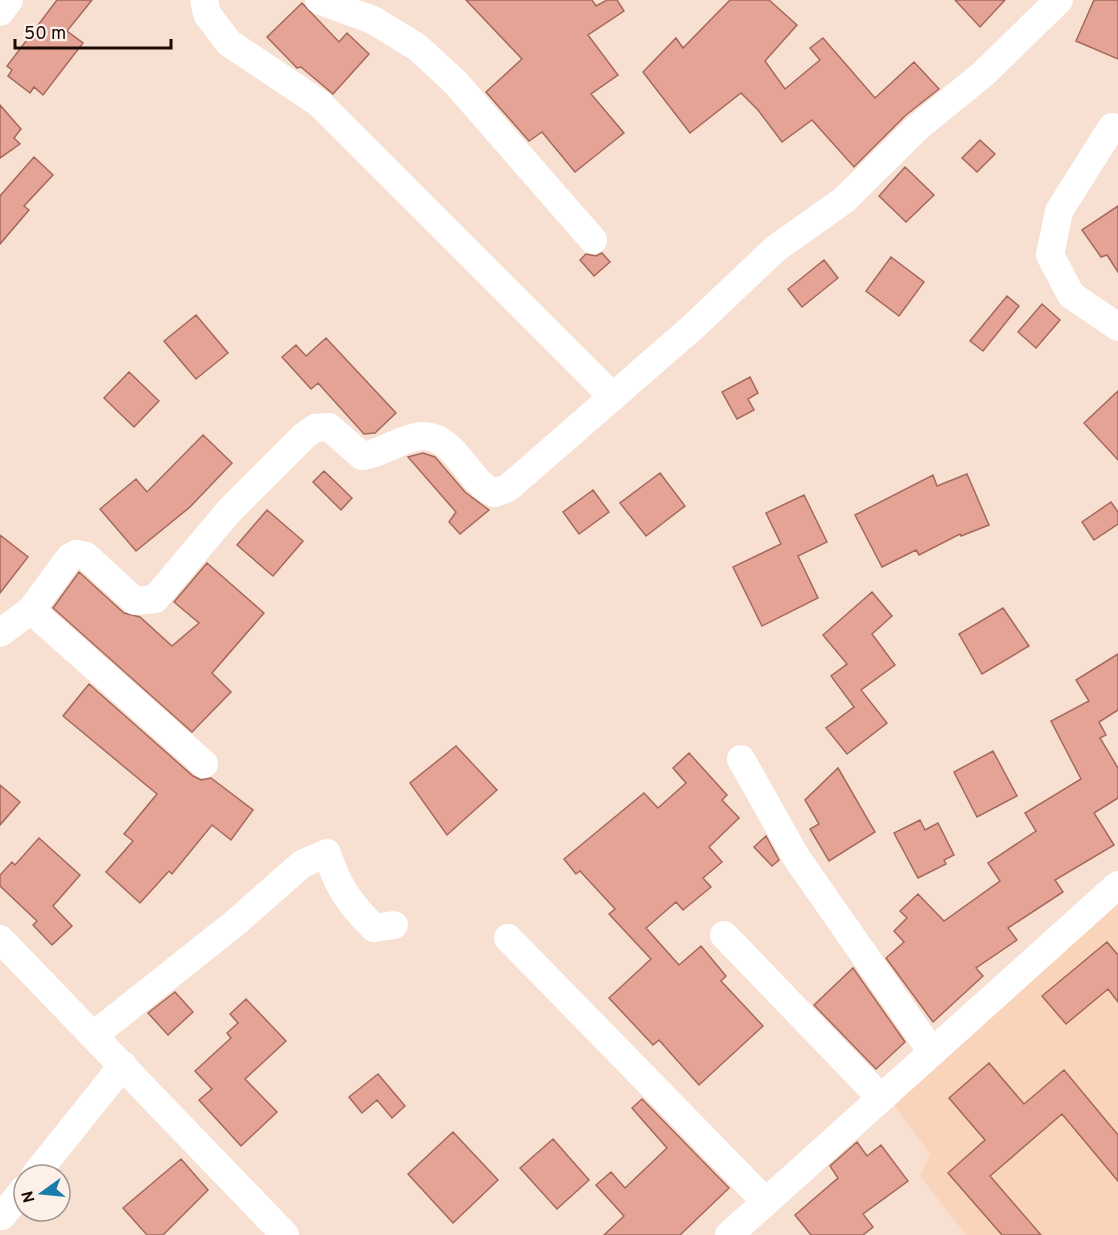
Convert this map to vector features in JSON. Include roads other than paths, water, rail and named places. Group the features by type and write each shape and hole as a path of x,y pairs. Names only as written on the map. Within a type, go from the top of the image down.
{"street":[{"path":"0,12 9,0"},
{"path":"204,0 207,14 229,43 319,103 613,397"},
{"path":"319,0 373,20 417,47 455,82 593,240"},
{"path":"0,633 31,610 70,557 76,554 86,556 135,601 154,599 228,511 304,436 315,428 329,426 362,456 375,455 424,436 439,441 451,450 482,488 494,494 508,488 694,326 775,249 844,200 918,127 983,74 1059,0"},
{"path":"1112,128 1059,211 1050,255 1071,295 1118,327"},
{"path":"31,610 204,764"},
{"path":"741,759 796,857 932,1052"},
{"path":"94,1035 235,923 302,864 327,853 336,882 349,903 374,928 394,926"},
{"path":"729,1235 1118,885"},
{"path":"724,935 881,1098"},
{"path":"508,938 766,1202"},
{"path":"0,939 285,1235"},
{"path":"45,1163 123,1065"},
{"path":"2,1216 12,1204"}]}
